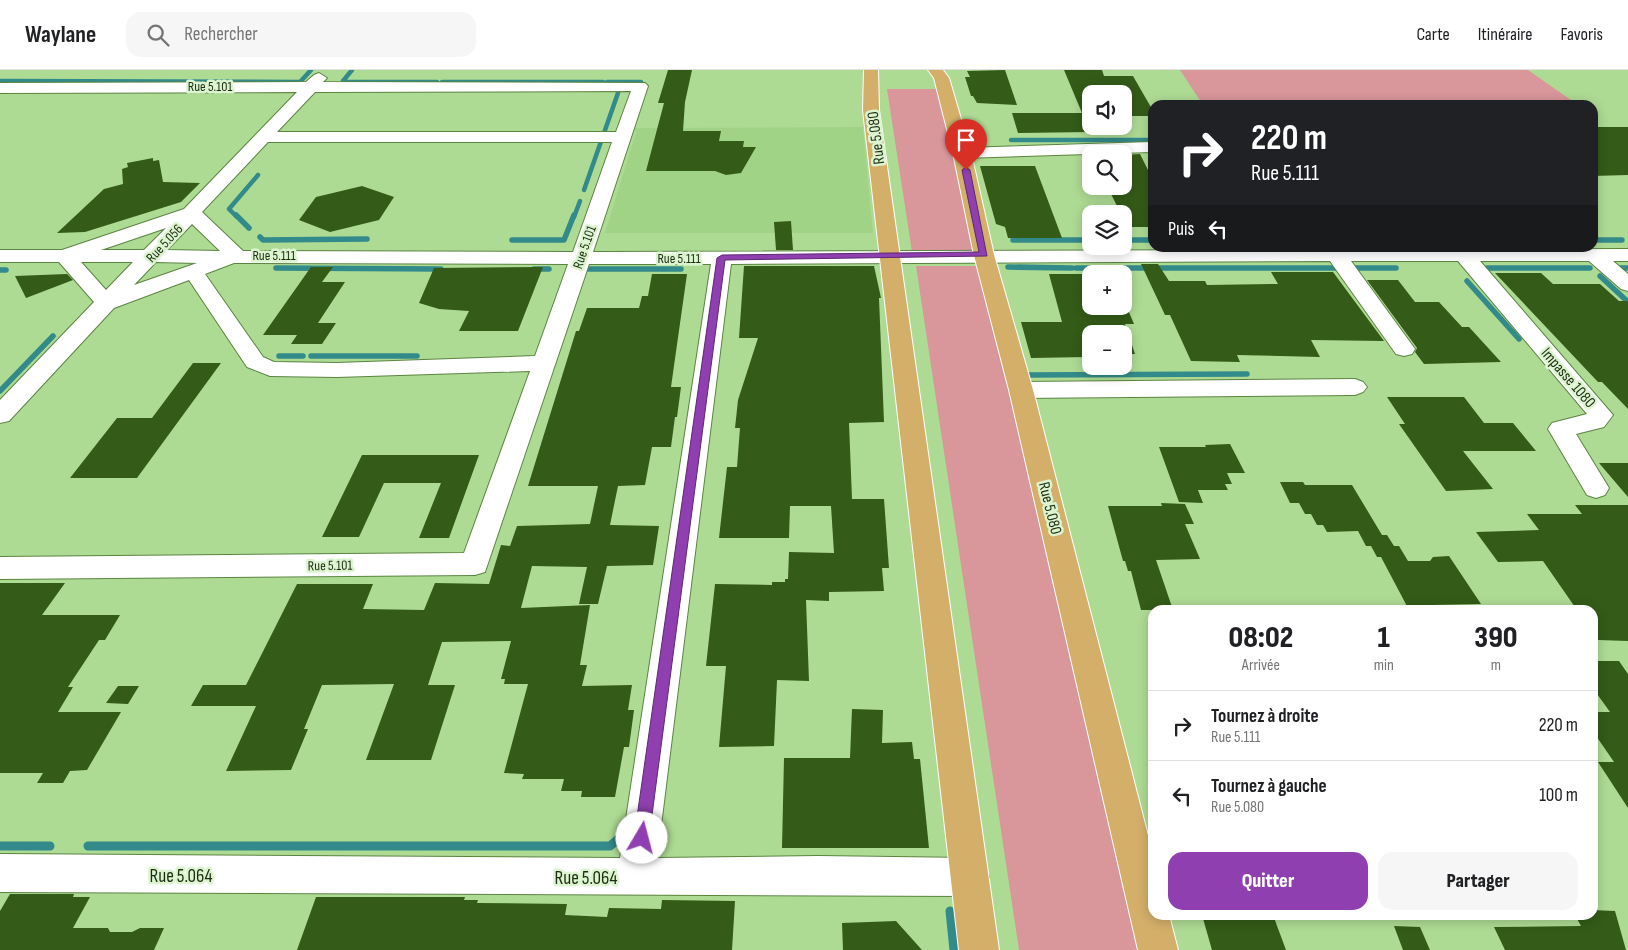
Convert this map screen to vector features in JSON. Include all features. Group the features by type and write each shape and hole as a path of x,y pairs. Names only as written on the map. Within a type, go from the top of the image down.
{"main road":[{"name":"Rue 5.080","path":"871,70 871,110 979,950"},
{"name":"Rue 5.080","path":"935,70 940,78 962,152 984,255 1022,390 1144,861 1148,886"},
{"name":"Rue 5.080","path":"1153,920 1158,950"}],"street":[{"name":"Rue 5.056","path":"0,415 326,70"},
{"name":"Rue 5.101","path":"0,88 640,86 475,564 0,568"},
{"path":"264,137 622,137"},
{"path":"962,152 1148,147"},
{"path":"192,213 236,255 107,303 64,256 192,213"},
{"name":"Rue 5.111","path":"0,256 236,255 581,258 1335,254 1628,256"},
{"path":"1335,254 1404,350"},
{"name":"Impasse 1080","path":"1463,254 1602,415 1596,421 1561,428 1596,488"},
{"path":"1595,256 1628,286"},
{"name":"Rue 5.064","path":"0,874 636,877 722,258"},
{"path":"192,271 255,362 270,369 337,370 544,363"},
{"path":"1022,390 1355,387"},
{"path":"636,877 818,875 970,877"}],"shaded area":[{"path":"1180,70 1528,70 1571,100 1200,100"},
{"path":"887,89 940,89 981,252 912,252"},
{"path":"863,127 873,233 605,233 636,132 634,128"},
{"path":"916,266 982,266 1148,950 1019,950"}],"building":[{"path":"668,70 692,70 685,102 683,131 721,131 719,141 744,141 743,147 756,147 741,173 726,175 715,171 646,171 664,103 658,103"},
{"path":"1005,70 1017,105 977,103 973,96 971,96 965,77 970,77 967,71"},
{"path":"1064,70 1102,70 1104,76 1133,76 1148,102 1148,116 1132,116 1132,85 1082,85 1082,113"},
{"path":"1012,113 1082,113 1082,132 1018,133"},
{"path":"1598,127 1628,127 1628,175 1598,176"},
{"path":"1132,154 1140,154 1148,170 1148,227 1132,227 1132,205 1116,205 1112,195 1132,195"},
{"path":"153,158 153,161 159,160 163,182 200,183 181,202 85,232 57,233 104,189 123,184 122,169 128,167 127,163"},
{"path":"980,166 1035,166 1062,238 1008,238 1005,227 996,224"},
{"path":"362,186 394,197 379,220 330,232 299,220 316,197"},
{"path":"791,221 793,250 776,250 774,222"},
{"path":"1141,264 1158,264 1169,281 1205,281 1207,285 1278,284 1271,272 1333,272 1384,341 1311,340 1320,357 1237,355 1240,362 1191,361 1170,315 1165,315"},
{"path":"744,266 874,266 881,298 879,298 884,422 849,423 852,499 884,499 889,568 882,568 884,591 829,592 829,601 806,600 809,681 777,680 774,746 719,747 726,666 706,666 715,584 772,585 772,582 785,582 785,579 788,579 789,552 834,553 831,506 790,506 789,538 719,538 727,467 737,467 740,428 735,428 738,400 758,338 739,338"},
{"path":"311,267 333,267 322,282 345,282 318,323 336,323 322,344 291,344 297,335 263,335"},
{"path":"543,267 518,331 459,331 469,311 439,309 419,303 434,268"},
{"path":"1495,273 1541,273 1553,284 1600,284 1619,301 1628,301 1628,409 1602,382 1598,382"},
{"path":"67,274 73,280 26,298 15,276"},
{"path":"652,274 687,274 671,387 681,387 677,417 675,417 671,447 652,447 645,485 618,486 610,525 659,526 653,565 607,566 598,604 579,604 587,567 532,566 521,608 590,605 580,665 587,665 582,686 632,685 628,710 634,710 629,747 624,747 615,797 581,797 582,791 561,791 564,779 522,779 524,774 504,773 528,684 504,684 505,679 501,679 511,641 442,642 428,685 455,685 431,760 366,760 394,684 322,685 304,729 308,729 291,770 226,771 256,706 191,706 203,685 246,685 297,584 373,584 363,609 424,610 435,583 489,584 501,545 510,546 517,526 590,524 598,486 528,486 576,331 579,331 587,308 639,308 642,296 648,296"},
{"path":"1049,274 1082,274 1082,315 1130,315 1134,324 1082,325 1082,357 1031,358 1021,322 1062,322"},
{"path":"1367,280 1398,280 1415,302 1439,302 1462,327 1469,327 1501,362 1424,364 1415,352 1417,348"},
{"path":"193,363 221,363 137,478 70,478 117,418 152,418"},
{"path":"1387,397 1464,397 1484,423 1513,423 1536,451 1463,451 1493,489 1446,491 1399,424 1405,424"},
{"path":"1230,444 1245,473 1227,473 1232,484 1225,484 1228,490 1198,490 1203,503 1179,502 1159,447 1206,447 1205,445"},
{"path":"362,455 479,455 449,538 419,538 441,483 384,483 359,537 322,537"},
{"path":"1599,463 1628,463 1628,497"},
{"path":"1280,482 1303,482 1305,485 1352,485 1382,535 1387,535 1394,546 1399,546 1408,561 1430,561 1433,557 1449,556 1481,604 1406,605 1381,557 1377,557 1371,546 1366,546 1358,531 1327,532 1323,525 1317,525 1311,514 1305,514 1299,503 1290,503"},
{"path":"1161,503 1185,504 1194,524 1185,524 1200,559 1156,560 1171,605 1148,605 1148,610 1141,610 1131,571 1128,571 1125,561 1123,561 1108,506 1162,506"},
{"path":"1575,505 1628,505 1628,641 1598,640 1598,605 1574,605 1543,561 1498,562 1476,532 1539,530 1527,514 1582,514"},
{"path":"0,583 65,583 42,615 120,615 105,640 99,640 68,687 73,687 58,712 121,712 87,770 70,771 63,783 37,783 43,773 0,773"},
{"path":"1598,661 1619,661 1628,674 1628,808 1598,762 1614,762 1598,739 1598,712 1610,712 1598,695"},
{"path":"118,686 139,686 128,704 106,703"},
{"path":"852,709 883,710 882,743 912,742 914,759 920,759 929,848 782,848 784,758 850,758"},
{"path":"10,894 74,894 73,897 90,897 73,928 108,928 110,932 132,932 140,928 164,928 154,950 0,950 0,911"},
{"path":"316,897 465,897 464,900 478,900 477,903 567,904 565,915 607,917 609,908 661,909 662,900 735,901 732,950 297,950"},
{"path":"1598,910 1615,911 1626,950 1505,950 1494,927 1581,926 1578,920 1598,920"},
{"path":"1203,920 1275,920 1286,950 1212,950"},
{"path":"896,921 922,950 843,950 842,923"},
{"path":"1394,926 1420,927 1430,950 1403,950"}],"waterway":[{"path":"0,81 300,82 311,70"},
{"path":"343,81 352,70"},
{"path":"343,82 437,82"},
{"path":"442,82 603,82"},
{"path":"607,82 641,82 639,91"},
{"path":"584,190 618,93"},
{"path":"1011,140 1148,140"},
{"path":"237,217 229,209 258,175"},
{"path":"574,217 580,201"},
{"path":"236,215 249,228"},
{"path":"512,240 564,240 574,215"},
{"path":"260,237 263,240 367,239"},
{"path":"1013,240 1082,240"},
{"path":"1132,240 1148,240"},
{"path":"1598,240 1622,240"},
{"path":"1008,267 1072,268"},
{"path":"276,268 441,269"},
{"path":"1076,268 1338,268"},
{"path":"1348,268 1396,268"},
{"path":"1487,268 1590,268"},
{"path":"1617,268 1628,268"},
{"path":"534,269 549,269"},
{"path":"582,274 584,269 681,269"},
{"path":"0,270 6,270"},
{"path":"1600,276 1628,302"},
{"path":"1467,281 1519,339"},
{"path":"0,391 53,336"},
{"path":"279,356 303,356"},
{"path":"311,356 417,356"},
{"path":"1025,375 1247,374"},
{"path":"88,846 610,846 629,830"},
{"path":"0,846 50,846"},
{"path":"950,911 954,950"}],"route":[{"path":"642,838 722,258 984,255 966,170"}]}
